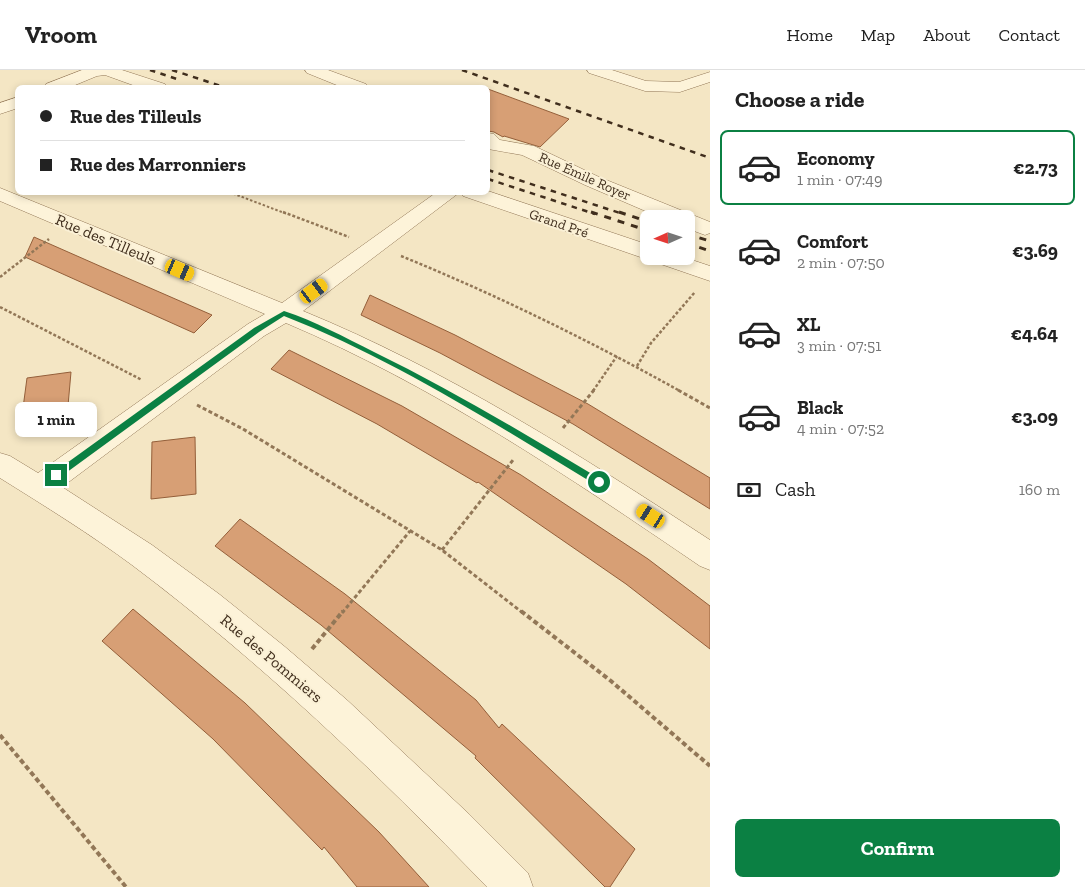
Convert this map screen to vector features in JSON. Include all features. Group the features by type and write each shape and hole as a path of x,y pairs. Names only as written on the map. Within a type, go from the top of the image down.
{"street":[{"path":"59,85 85,74 106,70 150,85"},
{"path":"313,70 352,85"},
{"path":"595,70 644,86 680,87 710,77"},
{"path":"0,109 15,103"},
{"name":"Rue Émile Royer","path":"490,147 527,150 592,181 661,210"},
{"name":"Rue des Tilleuls","path":"0,194 316,326 409,372 538,445 611,490 710,556"},
{"path":"40,487 256,330 284,314 447,195"},
{"name":"Grand Pré","path":"479,195 640,250"},
{"path":"695,224 705,228"},
{"path":"674,265 704,281"},
{"name":"Rue des Pommiers","path":"0,464 40,487 183,585 292,672 425,795 514,887"}],"path":[{"path":"236,195 376,246 468,283 637,366 710,408"},
{"path":"0,277 70,223"},
{"path":"637,366 651,343 704,281"},
{"path":"0,307 244,429 442,550 611,681 710,766"},
{"path":"442,550 538,445 594,391 617,356"},
{"path":"292,672 410,531"},
{"path":"0,735 126,887"}],"building":[{"path":"490,90 569,119 540,147 503,137 490,131"},
{"path":"34,237 212,315 194,333 25,257"},
{"path":"370,295 455,335 588,404 710,478 710,509 573,424 440,353 361,315"},
{"path":"289,350 402,406 521,475 648,559 710,606 710,649 626,584 478,482 377,424 271,369"},
{"path":"71,372 67,417 21,423 27,378"},
{"path":"195,437 196,494 151,499 152,442"},
{"path":"240,519 345,594 476,700 499,728 502,724 635,849 610,887 605,887 475,758 476,756 321,625 215,546"},
{"path":"133,609 245,703 379,832 429,887 357,887 324,847 322,850 213,739 102,641"}],"railway":[{"path":"150,70 180,80"},
{"path":"172,70 218,85"},
{"path":"462,70 710,158"},
{"path":"490,171 623,214"},
{"path":"490,180 595,214"},
{"path":"591,212 640,228"},
{"path":"619,212 640,219"},
{"path":"695,237 710,241"},
{"path":"695,246 710,251"}],"route":[{"path":"56,475 256,330 284,314 316,326 409,372 470,405 599,482"}]}
